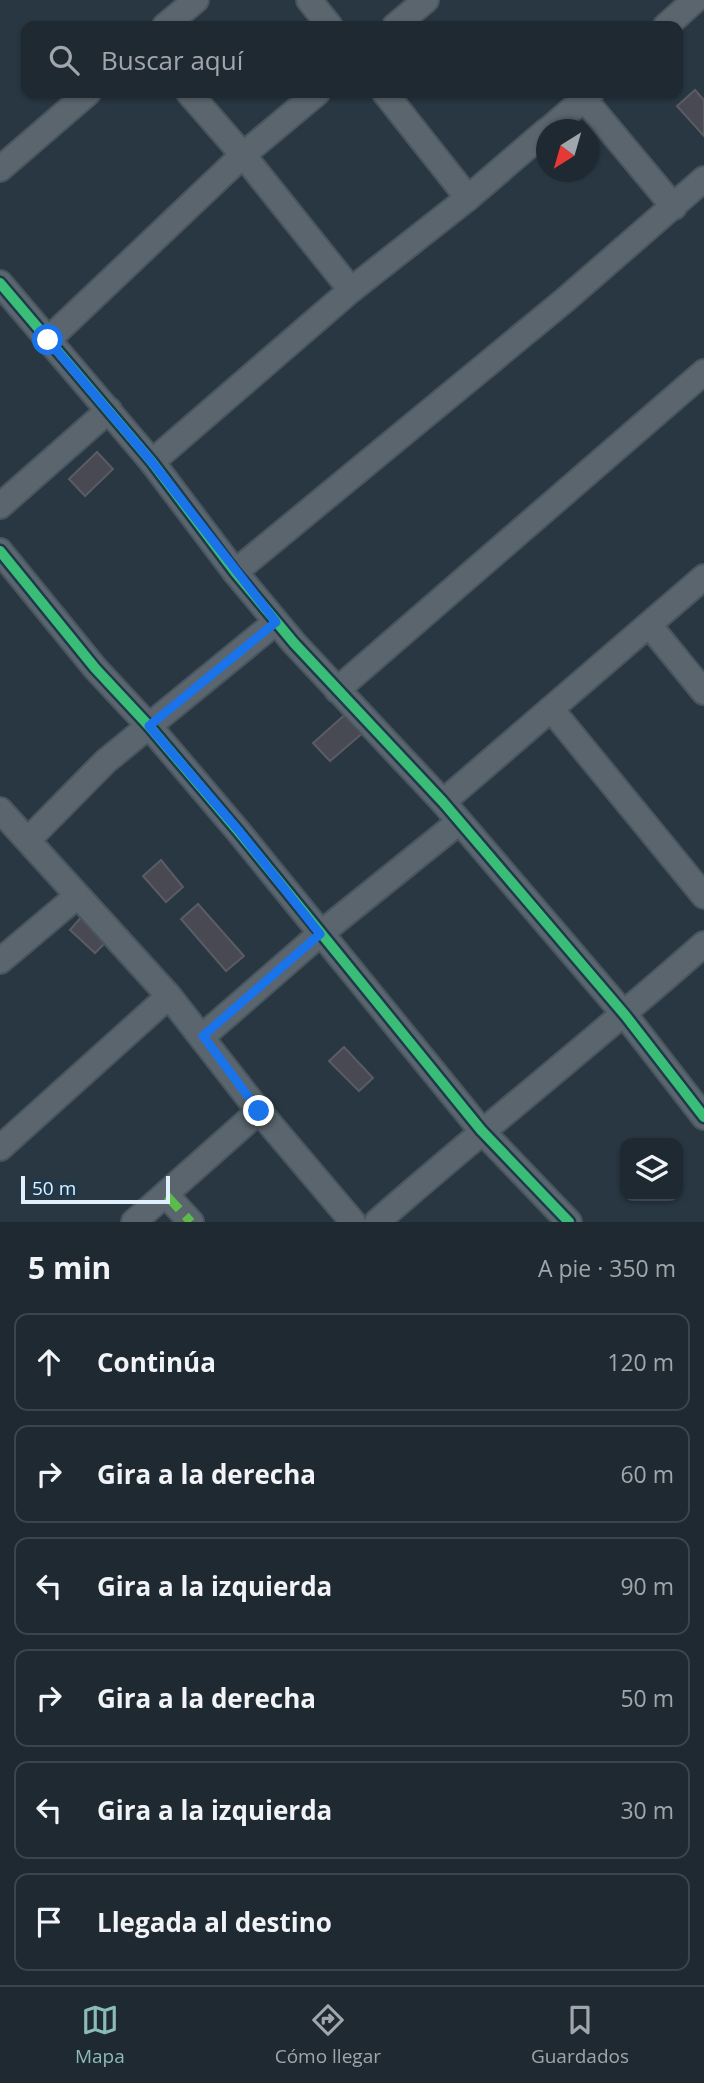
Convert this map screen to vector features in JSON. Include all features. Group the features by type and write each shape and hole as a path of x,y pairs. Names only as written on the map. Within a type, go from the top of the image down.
{"street":[{"path":"171,21 196,0"},
{"path":"309,0 326,21"},
{"path":"401,21 426,0"},
{"path":"672,21 695,0"},
{"path":"0,169 82,98"},
{"path":"193,98 243,155 351,290"},
{"path":"48,340 243,155 311,98"},
{"path":"388,98 468,198"},
{"path":"560,119 585,98"},
{"path":"589,98 674,206"},
{"path":"152,462 351,290 468,198 536,139"},
{"path":"235,572 704,179"},
{"path":"0,284 152,462 276,622 443,802 625,1015 704,1118"},
{"path":"337,690 704,372"},
{"path":"0,506 108,410"},
{"path":"0,551 94,668 149,726 239,831 481,1130 569,1222"},
{"path":"443,802 704,577"},
{"path":"29,839 106,761 276,622"},
{"path":"649,625 704,692"},
{"path":"551,709 704,896"},
{"path":"0,810 29,839 76,897 169,996 203,1036 259,1111 353,1222"},
{"path":"203,1036 320,934 459,822"},
{"path":"0,961 76,897"},
{"path":"377,1222 481,1130 625,1015 704,944"},
{"path":"0,1148 169,996"},
{"path":"134,1222 167,1196 259,1111"},
{"path":"167,1196 191,1222"}],"building":[{"path":"695,90 704,100 704,136 677,106"},
{"path":"97,452 113,469 85,496 69,479"},
{"path":"348,712 365,731 330,761 313,743"},
{"path":"161,860 183,887 166,902 143,876"},
{"path":"198,904 244,956 226,971 181,919"},
{"path":"84,914 110,938 95,953 70,930"},
{"path":"344,1047 373,1078 359,1091 329,1061"}],"marked path":[{"path":"167,1196 191,1222"}],"cycle path":[{"path":"0,283 152,462 235,572 294,643 443,802 625,1015 704,1117"},
{"path":"0,551 95,668 149,726 238,831 481,1130 569,1222"}],"route":[{"path":"48,340 152,462 276,622 149,726 239,831 320,934 203,1036 259,1111"}]}
